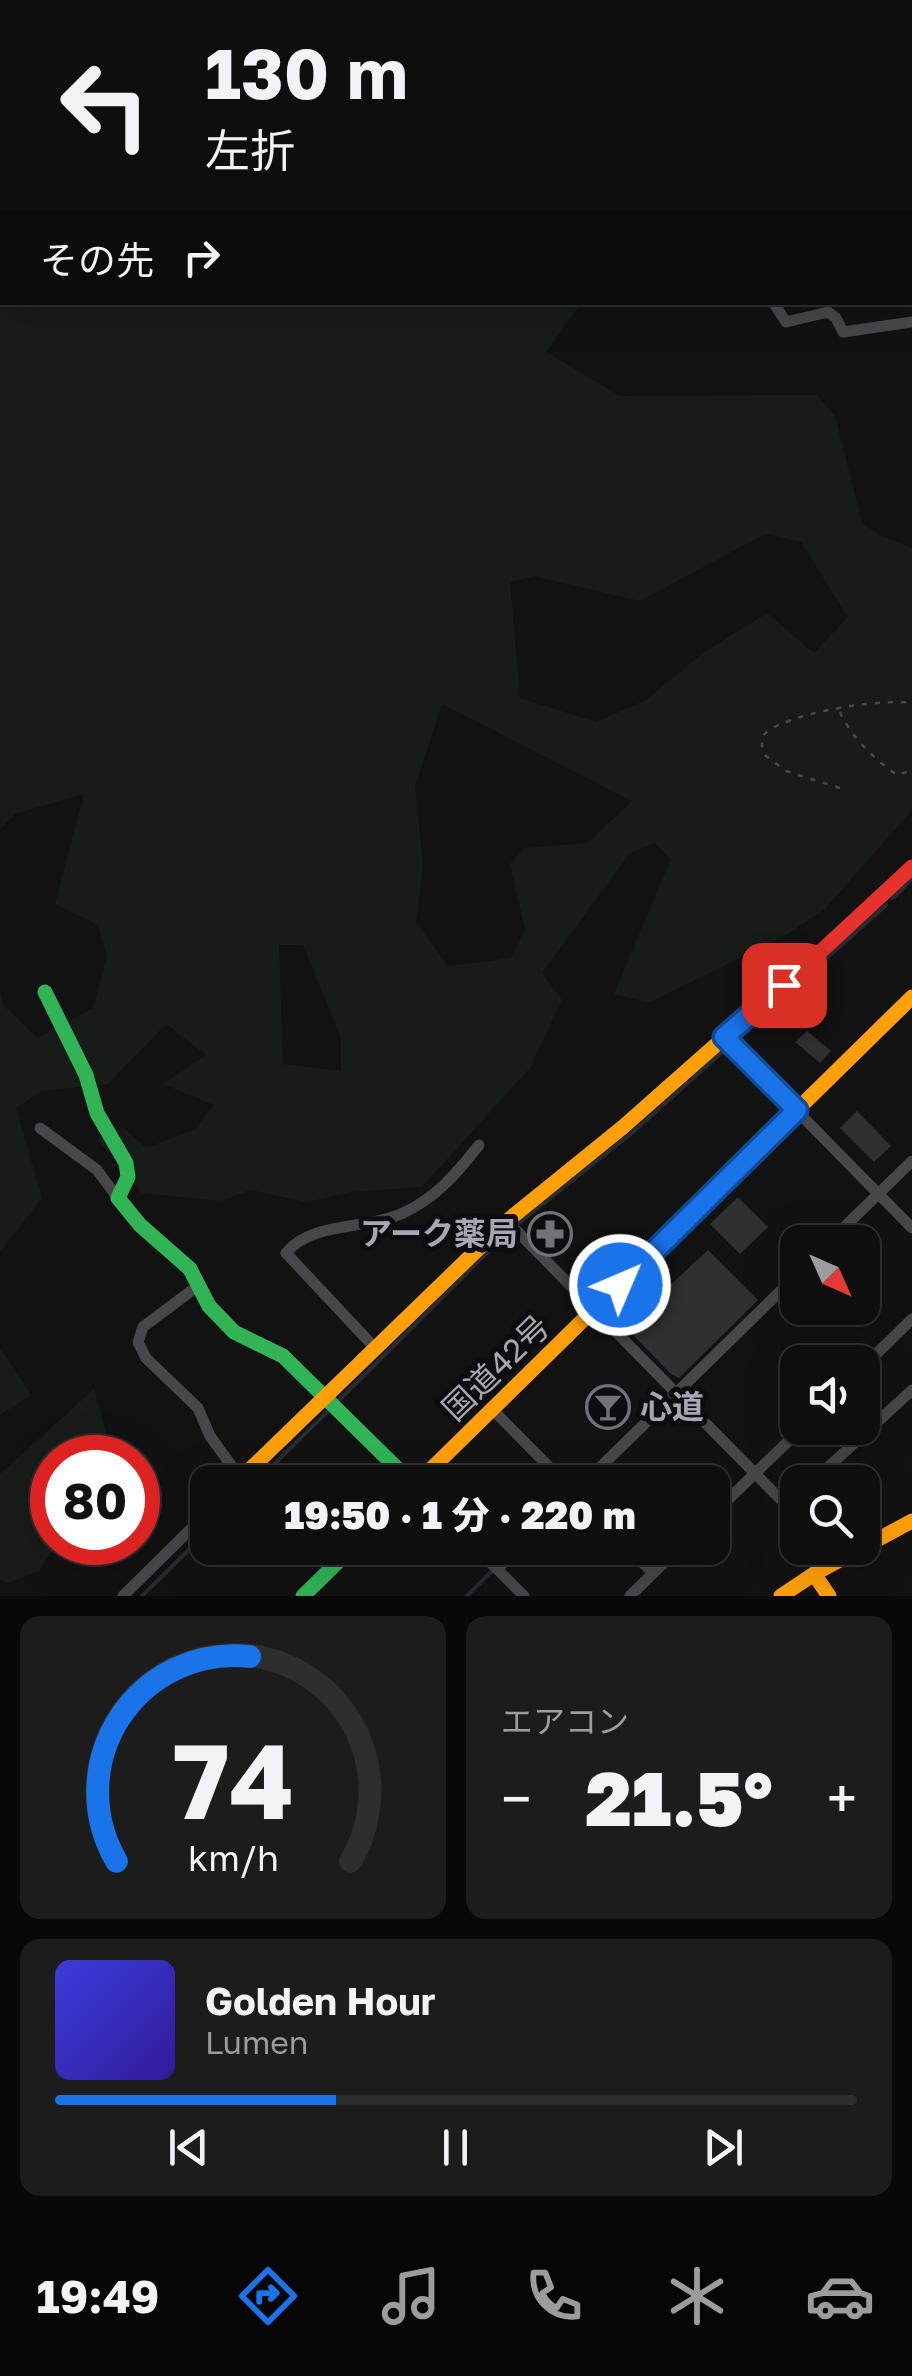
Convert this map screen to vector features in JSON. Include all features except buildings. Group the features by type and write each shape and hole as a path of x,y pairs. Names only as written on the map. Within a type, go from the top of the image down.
{"main road":[{"path":"255,1465 506,1221 623,1127 889,892 912,867"},
{"path":"45,992 86,1076 97,1114 126,1162 128,1176 118,1198 140,1225 190,1268 210,1306 234,1332 283,1356 396,1465"},
{"name":"国道42号","path":"432,1465 912,997"},
{"path":"781,1596 821,1584 912,1521"},
{"path":"303,1596 335,1565"}],"street":[{"path":"775,305 786,322 828,312 843,332 912,322"},
{"path":"724,1037 912,1228"},
{"path":"40,1128 98,1170 118,1198"},
{"path":"375,1348 286,1253 294,1244 317,1233 403,1214 438,1193 479,1146"},
{"path":"847,1225 912,1161"},
{"path":"506,1221 780,1499"},
{"path":"198,1285 143,1327 138,1342 146,1358 198,1408 229,1465"},
{"path":"603,1465 780,1292"},
{"path":"880,1350 912,1319"},
{"path":"830,1465 912,1390"},
{"path":"492,1410 547,1465"},
{"path":"730,1497 784,1445"},
{"path":"124,1596 190,1530"},
{"path":"494,1565 524,1596"},
{"path":"498,1569 502,1565"},
{"path":"645,1565 653,1573"},
{"path":"630,1596 661,1565"}],"path":[{"path":"840,788 786,771 766,756 762,746 768,730 780,723 876,700 912,703"},
{"path":"840,711 858,740 890,770 897,775 912,770"}],"shaded area":[{"path":"0,305 580,305 546,352 620,396 817,395 835,416 862,523 881,536 912,548 912,810 825,909 786,935 649,1003 614,994 671,859 655,843 630,853 542,973 562,1000 530,1068 422,1187 351,1192 307,1202 250,1190 222,1201 142,1193 97,1139 123,1127 146,1148 195,1129 214,1105 163,1084 206,1055 166,1024 108,1084 42,1091 16,1108 42,1198 0,1252 0,990 3,1005 38,1038 93,1008 107,957 98,925 55,904 84,794 15,814 0,829","holes":["765,534 801,542 848,617 814,653 767,613 703,653 646,700 596,722 520,698 510,582 534,576 640,601","442,704 632,801 587,843 525,848 510,864 525,929 511,958 448,966 416,922 423,865 415,786","279,945 303,945 341,1038 341,1071 283,1064"]},
{"path":"0,1348 31,1395 0,1415"},
{"path":"94,1389 107,1435 43,1435"},
{"path":"30,1447 30,1565 43,1565 39,1571 8,1583 0,1579 0,1474"}],"waterway":[{"path":"893,898 912,879"},
{"path":"337,1402 509,1231 633,1132 886,905"},
{"path":"273,1465 331,1408"},
{"path":"142,1596 190,1549"},
{"path":"467,1596 492,1571"}],"traffic: fast":[{"path":"45,992 86,1075 97,1113 126,1163 128,1177 118,1198 140,1225 190,1269 209,1306 234,1332 283,1356 394,1465"},
{"path":"303,1596 335,1565"}],"traffic: slow":[{"path":"255,1465 507,1221 623,1127 803,968"},
{"path":"435,1465 912,997"},
{"path":"814,1574 912,1521"},
{"path":"781,1596 814,1574 829,1596"}],"traffic: jam":[{"path":"803,968 912,867"}],"place":[{"name":"アーク薬局","path":"550,1234"},
{"name":"心道","path":"608,1407"}],"route":[{"path":"620,1285 797,1110 724,1037 784,985"}]}
